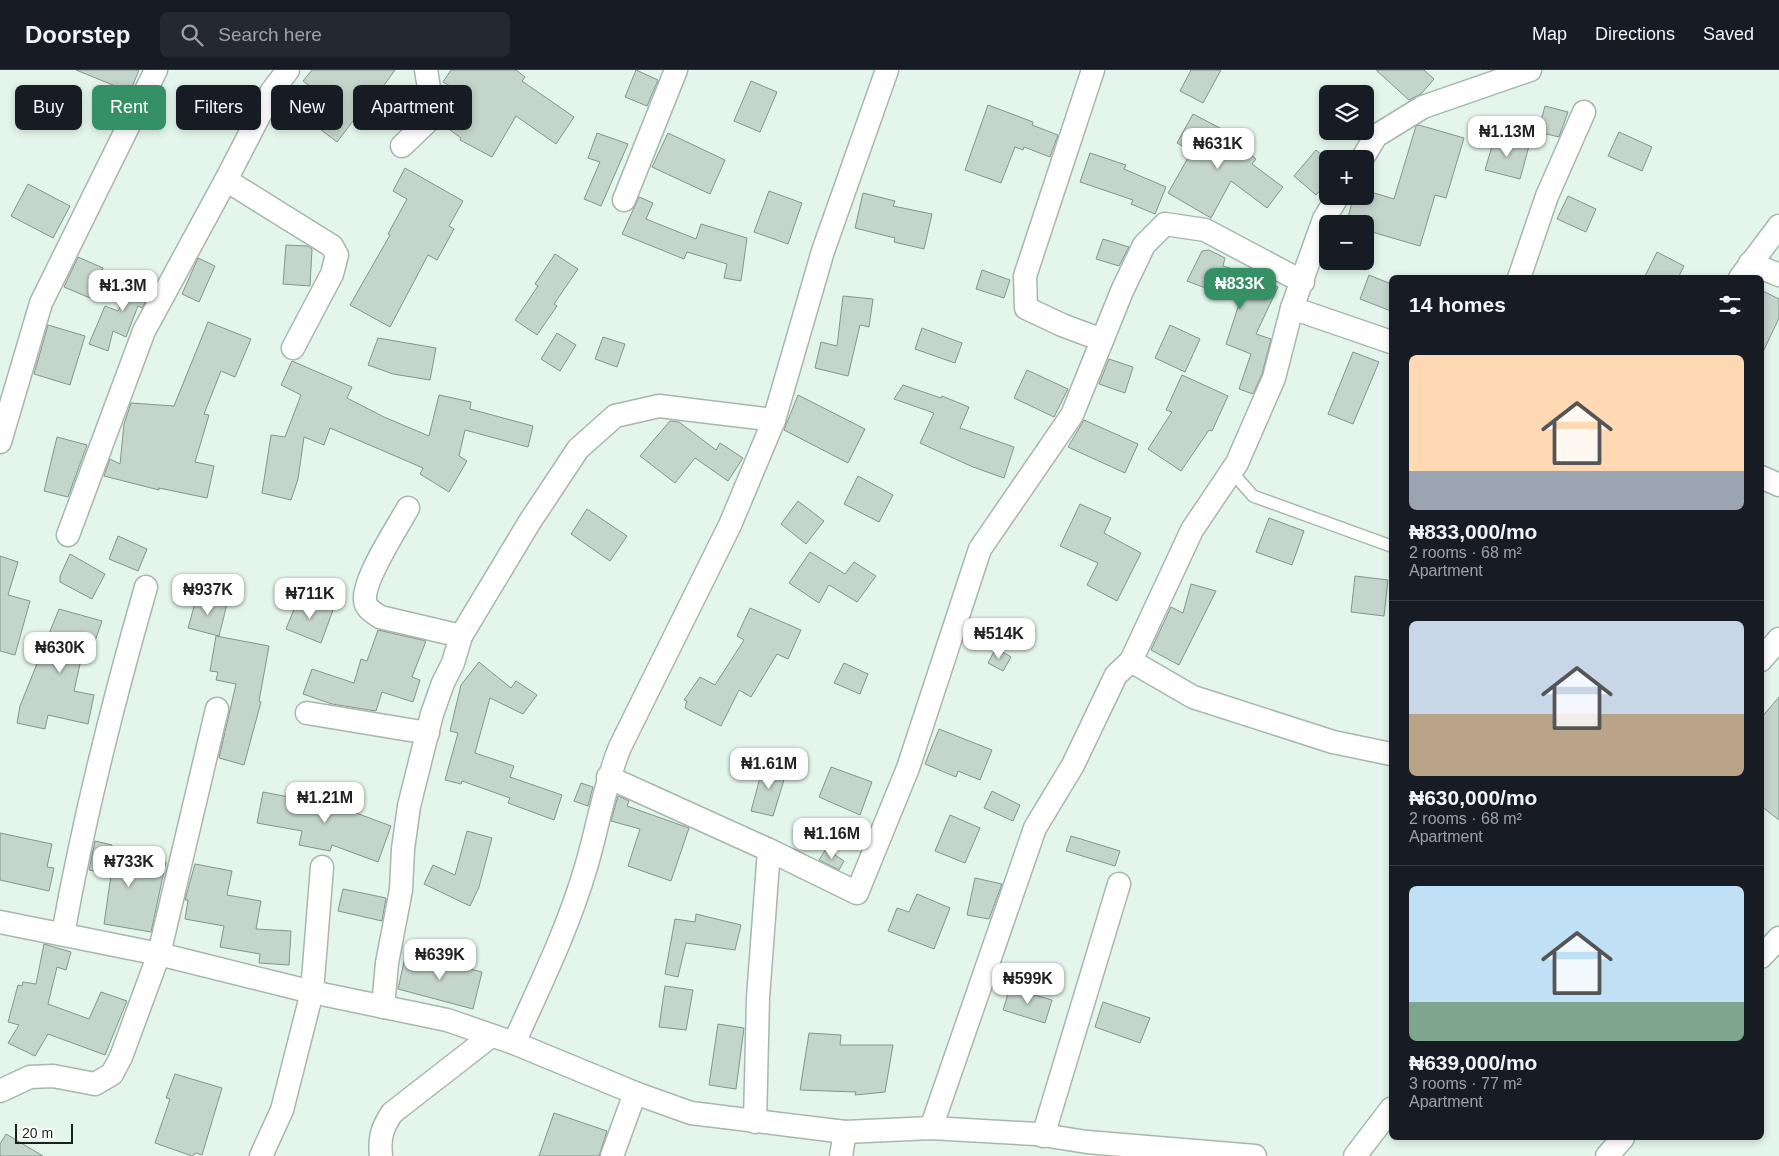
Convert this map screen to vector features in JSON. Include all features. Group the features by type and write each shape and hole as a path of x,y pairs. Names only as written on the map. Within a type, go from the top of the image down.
{"street":[{"path":"0,442 41,303 156,70"},
{"path":"68,535 144,331 272,92 288,70"},
{"path":"402,146 429,120 433,112 426,70"},
{"path":"624,200 676,70"},
{"path":"514,1043 562,939 586,867 608,777 620,747 730,525 774,420 823,251 887,70"},
{"path":"1093,70 1025,276 1026,308 1062,325 1102,340"},
{"path":"1367,150 1376,136 1423,107 1529,70"},
{"path":"1520,275 1547,196 1584,112"},
{"path":"226,180 332,246 337,256 332,274 293,348"},
{"path":"931,1128 1034,828 1073,765 1116,675 1131,661 1192,530 1232,472 1274,378 1292,308 1303,282 1324,219 1333,205"},
{"path":"608,777 769,850 858,893 908,768 980,549 1072,415 1102,340 1144,245 1165,224 1205,230 1303,282"},
{"path":"1779,226 1745,270 1779,276"},
{"path":"1292,308 1389,341"},
{"path":"383,1007 387,963 400,890 409,806 432,714 460,636 529,523 578,449 615,416 659,406 774,420"},
{"path":"1764,478 1779,485"},
{"path":"408,508 367,585 364,601 369,609 380,617 460,636"},
{"path":"63,934 82,830 99,757 146,587"},
{"path":"1764,656 1779,639"},
{"path":"1131,661 1193,697 1333,742 1389,754"},
{"path":"0,1091 30,1077 53,1076 95,1084 112,1074 121,1056 159,954 217,709"},
{"path":"307,713 428,733"},
{"path":"755,1122 758,998 769,850"},
{"path":"261,1156 282,1110 312,992 322,867"},
{"path":"1043,1136 1119,884"},
{"path":"0,922 159,954 312,992 447,1020 514,1043 635,1093 690,1113 845,1132 931,1128 1043,1136 1085,1149 1256,1156"},
{"path":"1764,954 1779,938"},
{"path":"381,1156 379,1142 383,1128 392,1113 491,1036"},
{"path":"612,1156 635,1093"},
{"path":"1355,1156 1389,1112"},
{"path":"841,1156 845,1132"},
{"path":"1607,1156 1621,1140"}],"lane":[{"path":"1232,472 1253,496 1389,545"}],"building":[{"path":"76,70 139,70 133,85 113,85"},
{"path":"312,70 395,70 384,85 353,85 353,121 337,142 321,130 343,130 343,85 308,85 303,81"},
{"path":"451,70 516,70 525,77 522,81 574,117 556,144 516,116 492,157 460,140 461,138 450,130 472,130 472,85 448,85 443,82"},
{"path":"636,70 658,80 647,106 625,97"},
{"path":"1191,70 1221,70 1203,103 1180,91"},
{"path":"1376,70 1424,70 1434,79 1421,94 1409,100"},
{"path":"751,81 777,92 760,132 734,121"},
{"path":"988,105 1033,122 1032,125 1058,135 1050,157 1024,147 1023,150 1015,147 1001,183 965,170"},
{"path":"1545,106 1568,112 1559,137 1538,132"},
{"path":"1193,114 1220,128 1220,130 1256,159 1252,164 1283,187 1267,208 1231,181 1211,218 1168,193 1192,151 1177,143"},
{"path":"1419,125 1464,138 1446,198 1435,195 1420,246 1374,233 1374,215 1349,215 1351,205 1374,205 1374,193 1394,199 1416,126"},
{"path":"1619,132 1652,147 1642,171 1608,156"},
{"path":"597,133 628,144 601,206 584,199 600,162 588,158"},
{"path":"668,133 725,160 710,194 652,167"},
{"path":"1495,136 1529,146 1520,179 1485,170"},
{"path":"1316,150 1319,152 1319,192 1316,195 1294,176"},
{"path":"1090,153 1126,165 1124,169 1166,187 1155,214 1131,204 1133,200 1080,182"},
{"path":"405,168 463,201 449,226 454,229 437,260 428,255 390,327 350,305 390,235 388,234 407,199 393,191"},
{"path":"28,184 70,206 53,238 11,216"},
{"path":"769,191 802,203 788,244 754,232"},
{"path":"863,193 895,201 893,206 932,214 924,249 894,242 895,238 855,228"},
{"path":"1568,196 1596,209 1586,232 1557,219"},
{"path":"639,197 653,203 646,219 696,239 701,224 747,238 741,281 724,278 727,264 687,252 684,259 622,234"},
{"path":"1103,239 1129,247 1119,266 1096,259"},
{"path":"286,245 308,246 312,249 310,286 283,284"},
{"path":"1209,250 1225,258 1223,266 1253,275 1278,287 1256,334 1271,339 1262,374 1253,394 1239,389 1251,354 1226,344 1240,301 1187,281 1202,251"},
{"path":"1657,252 1684,266 1680,275 1646,275"},
{"path":"555,254 578,269 554,304 557,306 537,335 515,320 538,286 535,284"},
{"path":"78,257 103,268 90,298 64,287"},
{"path":"198,258 215,266 199,302 182,294"},
{"path":"138,270 157,280 142,308 138,306 126,337 113,331 108,351 89,344 105,306 118,311"},
{"path":"982,270 1010,280 1004,298 976,289"},
{"path":"1369,275 1389,283 1389,310 1360,299"},
{"path":"1764,292 1779,299 1779,318 1764,350"},
{"path":"843,296 873,299 869,327 860,325 848,376 815,368 821,342 837,346"},
{"path":"208,322 251,339 235,377 221,371 204,414 209,415 195,462 214,466 207,498 159,488 159,490 104,476 110,459 120,464 124,424 131,403 174,406"},
{"path":"48,325 85,336 70,385 34,374"},
{"path":"1170,325 1200,339 1185,372 1155,358"},
{"path":"922,328 962,343 955,363 915,349"},
{"path":"557,333 576,345 560,371 541,359"},
{"path":"603,337 625,344 617,367 595,359"},
{"path":"378,338 436,348 430,380 393,374 368,365"},
{"path":"1353,352 1379,362 1353,424 1328,414"},
{"path":"1109,359 1133,367 1125,393 1099,384"},
{"path":"292,361 352,387 347,398 384,417 429,436 439,395 471,402 470,409 533,426 528,447 465,430 459,456 467,461 449,492 420,474 423,468 330,428 324,445 304,437 298,479 291,500 262,493 271,435 285,437 301,395 281,385"},
{"path":"1027,370 1068,389 1054,417 1014,398"},
{"path":"1182,375 1228,396 1212,431 1209,430 1181,471 1148,449 1172,412 1166,410"},
{"path":"903,385 941,398 942,396 969,407 960,428 1014,447 1004,478 973,467 920,443 934,413 894,399"},
{"path":"798,395 865,429 848,463 784,430"},
{"path":"1084,420 1138,444 1125,473 1068,447"},
{"path":"670,421 679,422 716,450 720,443 743,458 728,481 695,458 675,483 640,456"},
{"path":"57,437 87,445 68,497 44,491"},
{"path":"858,476 893,495 879,522 844,504"},
{"path":"798,501 824,521 806,544 781,524"},
{"path":"1080,504 1111,518 1104,533 1141,553 1117,601 1087,585 1098,563 1060,546"},
{"path":"587,509 627,536 610,561 571,534"},
{"path":"1269,518 1304,531 1292,565 1256,552"},
{"path":"118,536 147,549 138,571 109,559"},
{"path":"810,552 845,574 854,562 876,576 857,602 829,585 819,603 789,583"},
{"path":"70,554 105,574 92,599 60,582 60,576"},
{"path":"0,556 18,562 8,595 30,601 15,655 0,651"},
{"path":"1355,576 1388,580 1384,616 1351,612"},
{"path":"1191,584 1216,591 1179,665 1151,650 1171,607 1183,613"},
{"path":"197,596 227,604 219,636 188,628"},
{"path":"299,597 333,610 321,643 286,629"},
{"path":"750,608 801,630 788,659 777,654 751,697 739,690 721,726 685,708 687,701 684,700 700,677 715,685 744,640 737,636"},
{"path":"59,609 102,621 95,641 86,637 74,691 94,695 88,724 48,715 45,729 17,723 20,706"},
{"path":"378,630 426,641 412,677 420,680 413,702 382,692 376,711 332,704 303,694 312,669 354,683 361,659 367,661"},
{"path":"216,636 269,646 259,701 261,702 244,765 219,758 236,684 216,680 218,672 210,671"},
{"path":"996,648 1011,657 1003,671 988,663"},
{"path":"479,662 511,688 516,681 537,695 523,714 490,698 475,753 514,766 510,777 562,795 554,820 508,803 510,798 462,781 461,784 445,780 458,733 450,731 461,685"},
{"path":"844,663 868,674 860,694 834,683"},
{"path":"1779,697 1779,820 1764,808 1764,714"},
{"path":"939,729 992,750 980,780 958,771 956,777 925,764"},
{"path":"764,763 787,770 773,816 751,811"},
{"path":"831,767 872,782 860,815 819,797"},
{"path":"581,783 593,787 588,806 574,801"},
{"path":"311,791 342,798 340,807 391,826 378,862 332,845 330,851 299,845 302,831 257,823 263,792 309,801"},
{"path":"992,791 1020,805 1013,821 984,808"},
{"path":"618,796 629,801 627,806 689,828 671,881 628,866 640,829 611,821"},
{"path":"950,815 980,828 965,863 935,851"},
{"path":"467,831 492,838 479,887 470,906 424,884 433,865 455,875"},
{"path":"0,833 52,844 47,867 54,868 49,891 0,880"},
{"path":"1071,836 1120,851 1115,866 1066,851"},
{"path":"95,841 112,845 110,854 166,862 151,932 104,924 111,875 89,870"},
{"path":"826,849 844,861 839,870 819,860"},
{"path":"195,864 232,871 227,895 261,901 256,929 291,931 289,965 259,963 260,954 220,947 224,926 185,919 188,900 185,900"},
{"path":"975,878 1002,884 989,919 967,915"},
{"path":"343,889 386,898 382,921 338,911"},
{"path":"917,894 950,908 934,949 888,931 897,908 909,912"},
{"path":"696,914 741,925 735,950 686,943 678,977 665,974 675,919 695,922"},
{"path":"44,944 71,952 66,970 57,967 48,1004 89,1019 101,992 127,1001 105,1055 48,1034 35,1056 8,1043 19,1025 8,1022 18,985 22,986 23,982 36,984"},
{"path":"406,953 482,972 473,1009 398,989"},
{"path":"665,986 693,990 686,1030 659,1027"},
{"path":"1010,988 1052,1000 1045,1023 1003,1010"},
{"path":"1103,1002 1150,1018 1140,1043 1095,1027"},
{"path":"718,1024 744,1028 736,1089 709,1085"},
{"path":"809,1033 841,1035 840,1045 893,1045 885,1092 855,1095 856,1092 800,1090"},
{"path":"175,1074 222,1088 202,1155 196,1153 192,1156 155,1143 170,1099 166,1098"},
{"path":"554,1113 607,1131 599,1156 539,1156"},
{"path":"6,1134 43,1156 0,1156 0,1144"}]}
